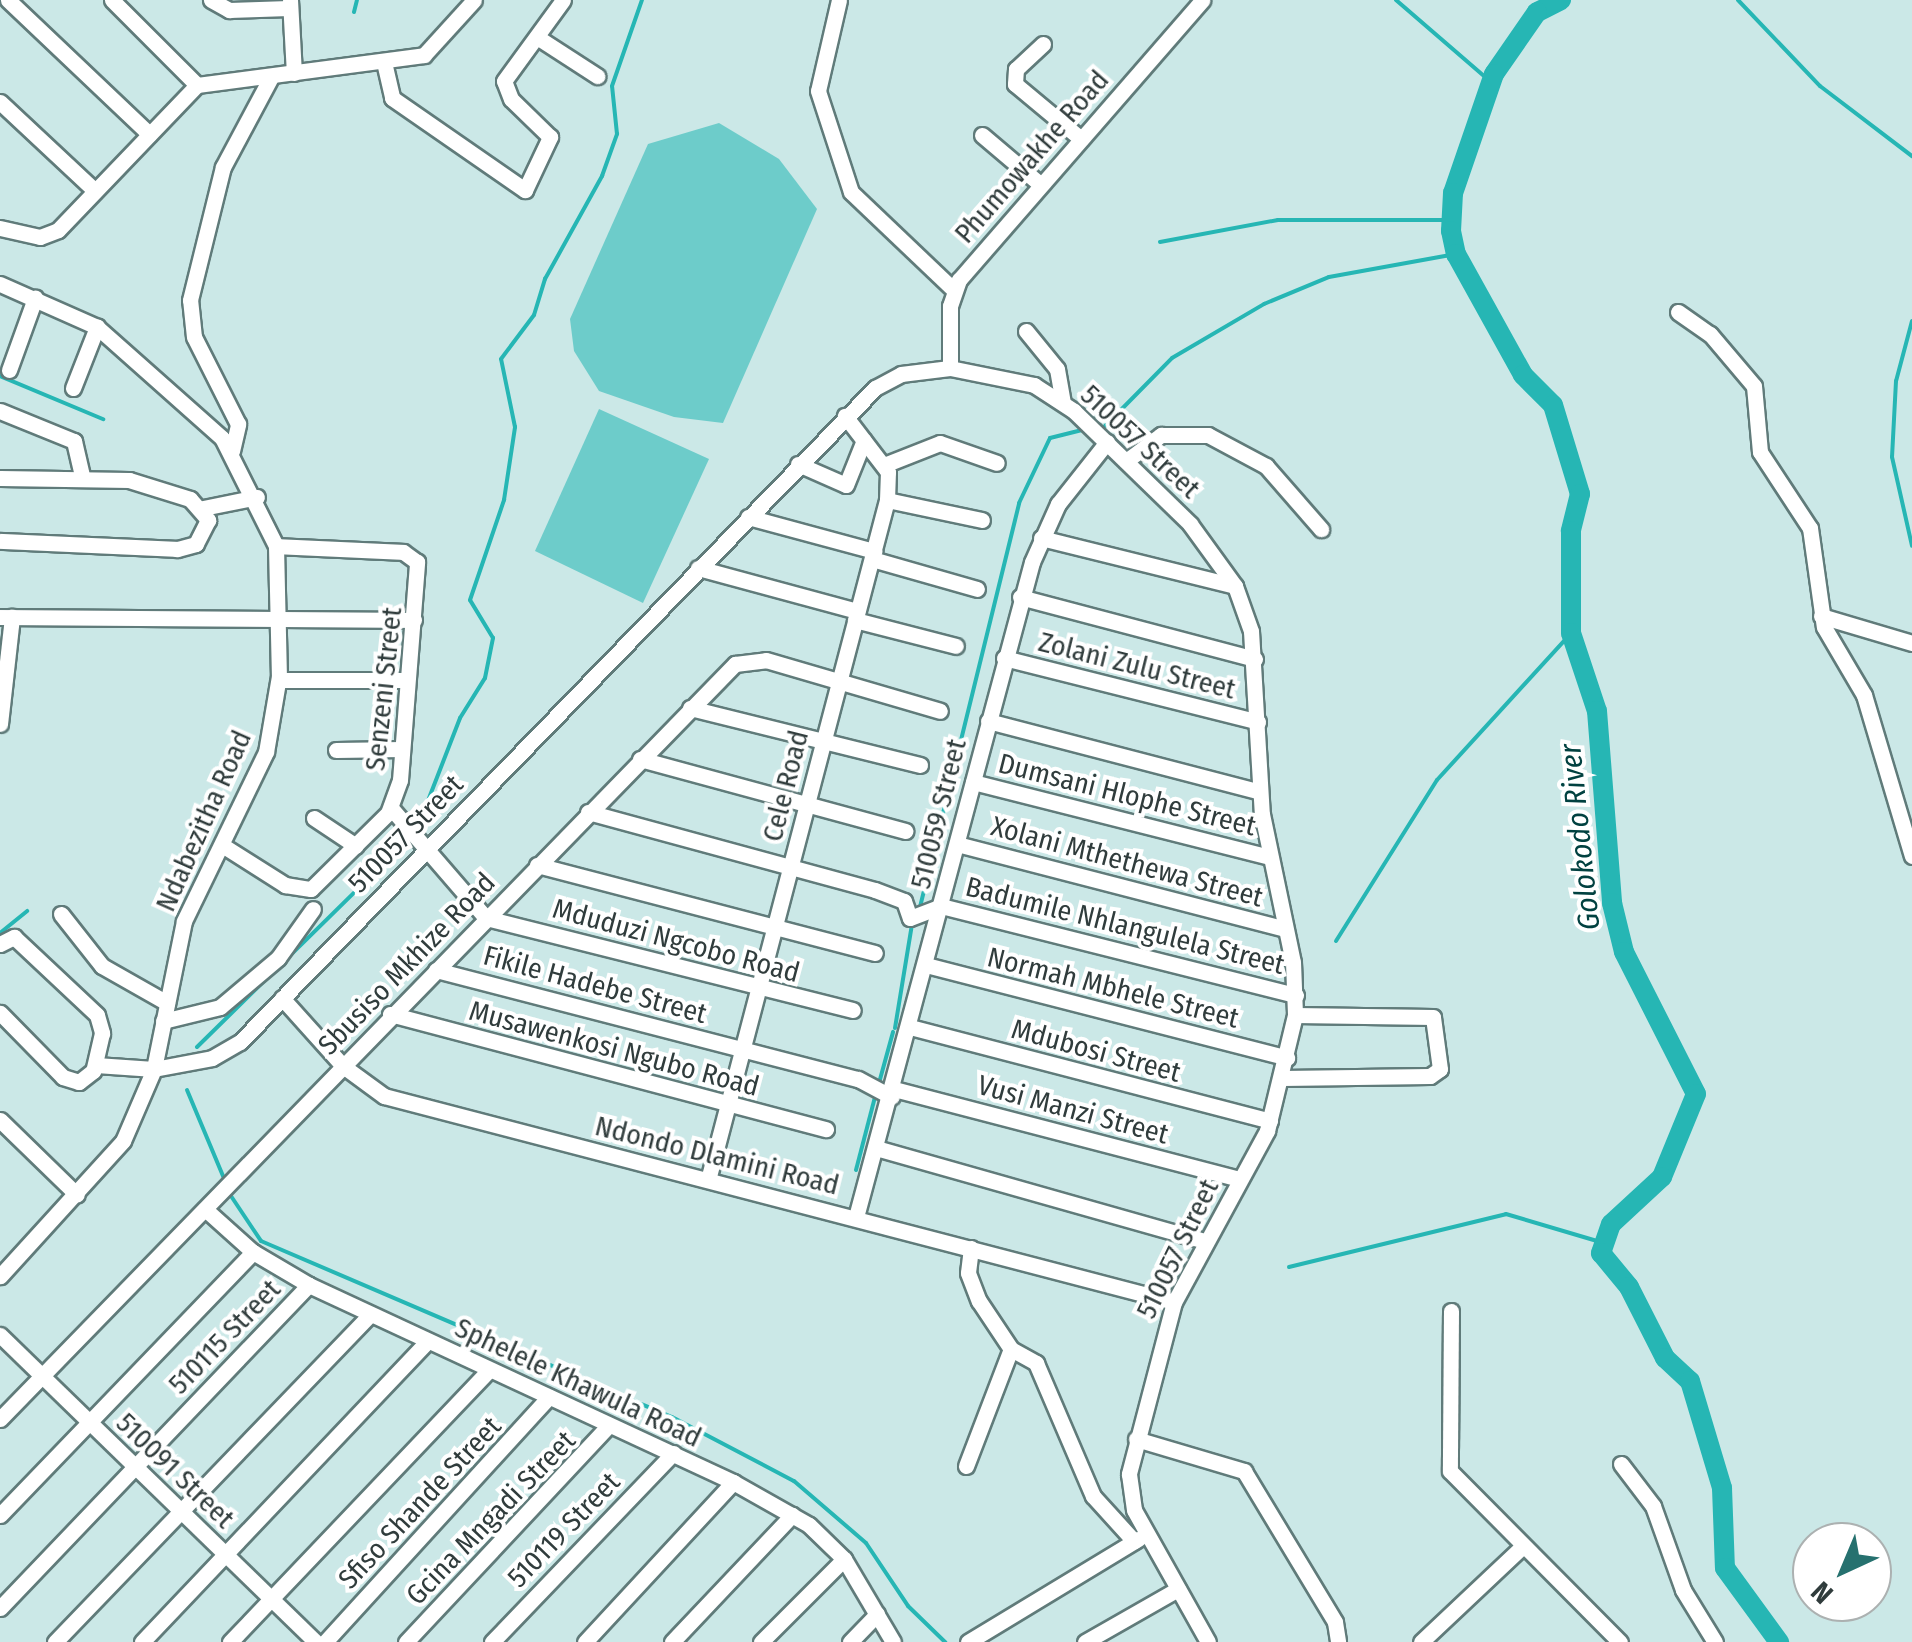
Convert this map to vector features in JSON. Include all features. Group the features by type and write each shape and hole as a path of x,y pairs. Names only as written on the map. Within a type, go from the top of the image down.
{"street":[{"path":"8,0 149,134"},
{"path":"112,0 198,85"},
{"path":"211,0 229,10 290,4 294,73"},
{"path":"384,62 392,98 525,190 550,137 507,94 504,81 562,0"},
{"path":"839,0 818,91 851,192 954,290 950,368"},
{"name":"Phumowakhe Road","path":"954,290 1202,0"},
{"path":"0,228 51,234 198,85 384,62 431,51 471,2"},
{"path":"537,37 596,76"},
{"path":"1043,44 1016,69 1015,84 1081,139"},
{"path":"232,452 240,432 194,338 190,300 223,167 271,76"},
{"path":"0,102 94,191"},
{"path":"982,135 1041,185"},
{"name":"Ndabezitha Road","path":"0,284 97,327 194,405 232,452 257,497 276,546 279,680 266,752 184,921 154,1068 123,1140 78,1196 0,1276"},
{"path":"9,370 35,298"},
{"path":"1678,312 1710,334 1754,386 1760,452 1814,541 1821,616 1864,695 1912,856"},
{"path":"73,388 97,327"},
{"path":"1026,331 1057,369 1063,402"},
{"name":"510057 Street","path":"0,1013 69,1080 84,1080 96,1065 154,1068 223,1054 282,998 846,416 901,374 950,368 1015,377 1063,402 1190,524 1235,586 1255,659 1260,792 1296,995 1295,1015 1270,1121 1174,1302 1136,1439 1128,1488 1140,1538 1178,1590 1208,1642"},
{"path":"0,411 74,440 82,477"},
{"path":"846,416 884,465 940,443 997,463"},
{"path":"1126,461 1160,435 1208,434 1266,466 1321,529"},
{"path":"798,464 846,486 864,440"},
{"name":"510059 Street","path":"856,1217 893,1093 1020,597 1041,538 1107,442"},
{"name":"Cele Road","path":"708,1180 887,500 884,465"},
{"path":"0,478 82,477 144,483 203,508 257,497"},
{"path":"887,500 982,520"},
{"path":"0,541 187,548 206,527 203,508"},
{"path":"748,517 977,589"},
{"path":"1041,538 1235,586"},
{"name":"Senzeni Street","path":"222,845 303,890 320,885 392,808 420,582 409,554 276,546"},
{"path":"698,568 956,646"},
{"path":"1020,597 1255,659"},
{"path":"0,724 6,617 278,622 339,614 414,620"},
{"path":"1821,616 1912,643"},
{"name":"Zolani Zulu Street","path":"1004,658 1258,722"},
{"name":"Sbusiso Mkhize Road","path":"0,1420 390,1014 690,708 744,659 838,683"},
{"path":"279,680 407,680"},
{"path":"838,683 940,711"},
{"path":"690,708 822,744 920,765"},
{"path":"988,721 1260,792"},
{"path":"336,750 402,750"},
{"path":"640,759 905,831"},
{"name":"Dumsani Hlophe Street","path":"973,782 1269,857"},
{"path":"392,808 486,918"},
{"path":"588,812 791,867"},
{"path":"314,818 356,846"},
{"name":"Xolani Mthethewa Street","path":"956,844 1284,929"},
{"name":"Mduduzi Ngcobo Road","path":"537,865 875,953"},
{"name":"Badumile Nhlangulela Street","path":"791,867 904,901 910,918 941,906 1296,995"},
{"path":"163,1021 220,1007 278,958 312,909"},
{"path":"61,914 102,966 166,1004"},
{"name":"Mduduzi Ngcobo Road","path":"486,918 853,1010"},
{"path":"0,944 14,937 97,1015 96,1065"},
{"name":"Normah Mbhele Street","path":"926,966 1287,1058"},
{"name":"Fikile Hadebe Street","path":"436,970 743,1050"},
{"name":"Ndondo Dlamini Road","path":"282,998 344,1066 384,1096 1174,1302"},
{"name":"Musawenkosi Ngubo Road","path":"390,1014 826,1130"},
{"path":"1282,1078 1430,1076 1440,1069 1433,1018 1295,1015"},
{"name":"Mdubosi Street","path":"910,1027 1270,1121"},
{"name":"Musawenkosi Ngubo Road","path":"743,1050 858,1079 893,1093"},
{"name":"Vusi Manzi Street","path":"893,1093 1240,1178"},
{"path":"0,1120 78,1196"},
{"path":"876,1148 1206,1240"},
{"name":"Sphelele Khawula Road","path":"205,1209 253,1252 310,1285 733,1482 792,1515 844,1559 893,1642"},
{"path":"968,1642 1140,1538 1092,1496 1036,1363 1011,1349 973,1287 971,1248"},
{"path":"0,1515 253,1252"},
{"name":"510115 Street","path":"0,1608 310,1285"},
{"path":"1452,1310 1450,1471 1620,1642"},
{"path":"56,1642 371,1314"},
{"name":"510091 Street","path":"0,1335 316,1642"},
{"path":"142,1642 428,1341"},
{"path":"966,1466 1011,1349"},
{"path":"230,1642 489,1370"},
{"name":"Sfiso Shande Street","path":"324,1642 549,1397"},
{"name":"Gcina Mngadi Street","path":"406,1642 609,1425"},
{"path":"1136,1439 1244,1471 1335,1622 1338,1642"},
{"name":"510119 Street","path":"492,1642 672,1454"},
{"path":"1621,1464 1653,1506 1684,1590 1715,1642"},
{"path":"585,1642 733,1482"},
{"path":"672,1642 792,1515"},
{"path":"1421,1642 1523,1546"},
{"path":"761,1642 844,1559"},
{"path":"1085,1642 1178,1590"},
{"path":"850,1642 877,1614"}],"shaded area":[{"path":"719,123 779,159 817,209 723,423 674,417 599,391 574,351 570,319 648,144"},
{"path":"599,409 709,459 643,603 535,551"}],"waterway":[{"path":"354,12 357,0"},
{"path":"417,829 460,718 485,678 493,638 470,600 504,500 515,427 501,359 534,315 545,279 602,176 617,134 612,86 642,0"},
{"path":"1396,0 1491,82"},
{"name":"Golokodo River","path":"1561,0 1537,12 1494,74 1453,193 1451,231 1456,254 1523,375 1553,405 1580,494 1571,531 1571,633 1597,711 1612,903 1624,952 1696,1094 1662,1177 1611,1224 1601,1253 1629,1287 1665,1358 1690,1381 1722,1488 1725,1568 1779,1642"},
{"path":"1738,0 1820,86 1912,156"},
{"path":"1160,242 1278,220 1452,220"},
{"path":"1105,426 1172,358 1264,304 1329,277 1456,254"},
{"path":"1912,321 1896,381 1892,457 1912,546"},
{"path":"0,376 103,419"},
{"path":"920,907 1019,503 1050,438 1083,430"},
{"path":"1336,941 1437,780 1571,633"},
{"path":"197,1047 410,838"},
{"path":"0,933 27,911"},
{"path":"895,1028 912,924"},
{"path":"879,1083 893,1032"},
{"path":"187,1090 225,1181"},
{"path":"856,1170 876,1093"},
{"path":"231,1196 261,1241 672,1417 794,1481 866,1543 908,1606 945,1642"},
{"path":"1289,1267 1506,1214 1604,1243"}]}
